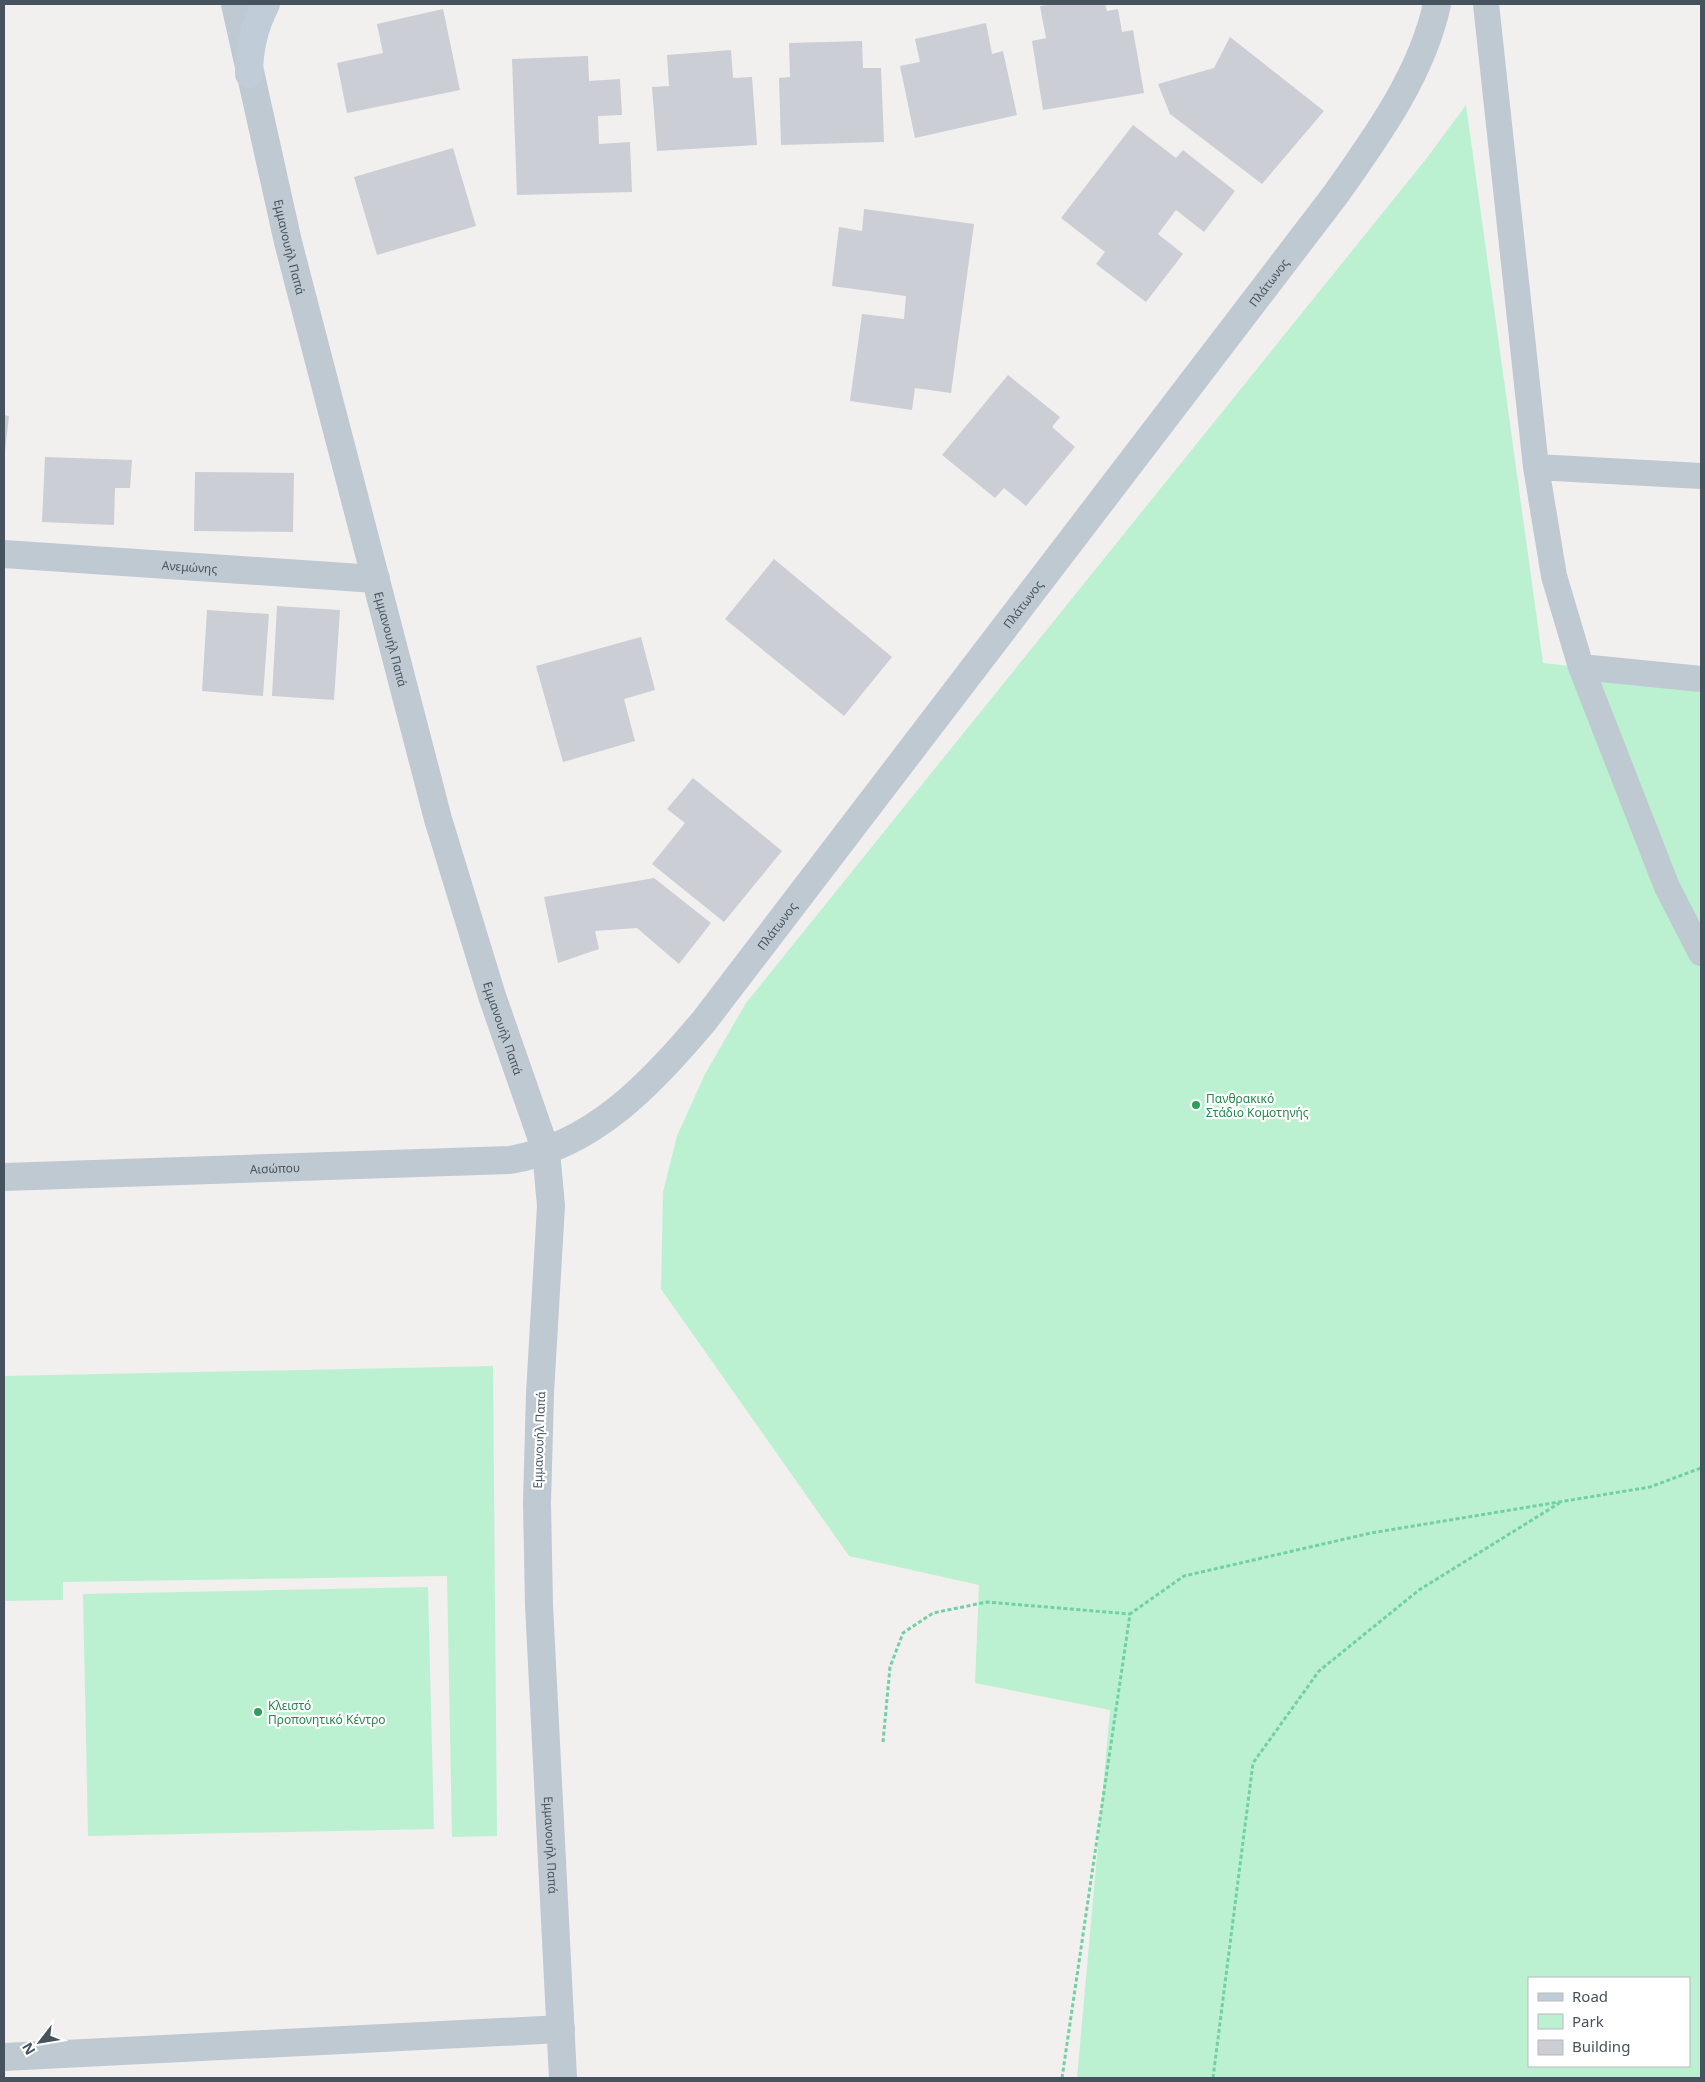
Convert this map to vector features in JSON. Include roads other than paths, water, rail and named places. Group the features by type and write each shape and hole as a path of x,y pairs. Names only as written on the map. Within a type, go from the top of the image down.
{"main road":[{"path":"249,74 251,44 258,21 266,4"}],"street":[{"name":"Εμμανουήλ Παπά","path":"235,4 249,74 288,242 458,886 492,996 546,1151 551,1206 540,1394 537,1504 538,1578 563,2078"},
{"name":"Πλάτωνος","path":"546,1151 591,1129 634,1097 670,1062 704,1021 1336,194 1371,145 1399,98 1426,40 1437,4"},
{"name":"Ανεμώνης","path":"4,554 376,579"},
{"name":"Αισώπου","path":"4,1177 476,1162 510,1160 546,1151"},
{"path":"4,2058 561,2029"}],"lane":[{"path":"1486,4 1536,467 1554,576 1581,668 1667,887 1701,953"},
{"path":"1536,467 1701,476"},
{"path":"1581,668 1701,679"}],"place":[{"name":"Πανθρακικό Στάδιο Κομοτηνής","path":"1196,1105"},
{"name":"Κλειστό Προπονητικό Κέντρο","path":"258,1712"}]}
